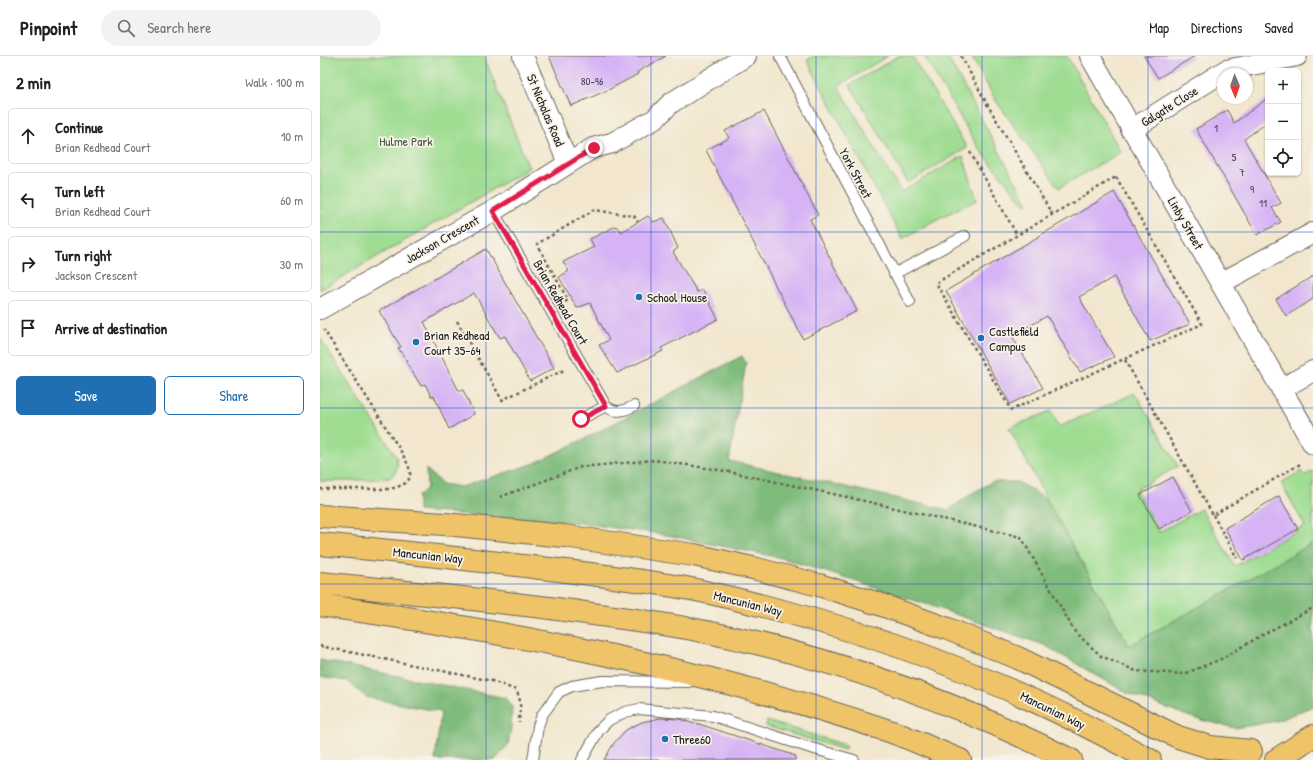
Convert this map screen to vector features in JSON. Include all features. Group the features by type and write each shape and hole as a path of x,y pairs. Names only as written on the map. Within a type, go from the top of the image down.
{"highway":[{"path":"320,516 445,524 564,536 694,555 758,569 820,585 879,604 948,629 1018,658 1178,737 1210,747 1251,751 1307,740"},
{"name":"Mancunian Way","path":"320,544 420,554 635,580 697,590 800,615 864,634 965,671 1063,714 1150,760"},
{"path":"320,583 470,598 630,619 731,637 828,663 922,694 1015,733 1071,760"},
{"path":"320,605 454,625 584,650 723,682 785,698 884,729 960,760"},
{"path":"1276,760 1307,740"}],"street":[{"name":"St Nicholas Road","path":"523,56 568,163"},
{"name":"Jackson Crescent","path":"320,309 493,211 594,148 612,143 655,119 671,103 746,56"},
{"name":"Linby Street","path":"1090,56 1131,130 1313,444"},
{"name":"Galgate Close","path":"1131,130 1226,70 1297,56"},
{"path":"1221,283 1313,233"},
{"path":"1282,389 1313,371"}],"lane":[{"name":"York Street","path":"780,56 910,302"},
{"name":"Brian Redhead Court","path":"493,211 606,406"},
{"path":"894,274 965,236"},
{"path":"581,419 606,406 611,410 618,412 634,406"},
{"path":"534,760 538,726 542,715 559,692 572,686 602,681 723,682"},
{"path":"582,760 599,730 609,720 624,712 639,709 713,716 811,748 854,760"}],"path":[{"path":"961,56 987,104 1052,214"},
{"path":"970,152 1017,235"},
{"path":"1116,176 1202,324 1125,360 1010,410 936,283 1017,235 1116,176"},
{"path":"550,310 568,300 537,244 594,210 634,216 638,222"},
{"path":"457,321 502,400 581,362"},
{"path":"320,325 410,467 410,478 406,484 400,487 389,489 320,489"},
{"path":"1125,360 1237,558"},
{"path":"500,497 581,467 655,460 740,474 847,496 1021,537 1075,632 1101,656 1136,671 1184,674 1221,659 1313,608"},
{"path":"1213,515 1303,462"},
{"path":"320,646 492,681 516,690 521,702 519,727"}],"green space":[{"name":"Hulme Park","path":"320,56 484,56 529,168 320,290"},
{"path":"814,56 888,56 838,86 901,192 963,156 977,200 941,217 902,239 807,60"},
{"path":"898,56 912,56 967,148 908,183 850,85"},
{"path":"924,56 947,56 1028,204 1023,203 978,147"},
{"path":"971,56 1067,56 1121,152 1059,188 996,101"},
{"path":"320,338 396,456 397,468 390,478 320,481"},
{"path":"742,356 746,363 729,461 949,510 971,494 992,482 1018,482 1046,499 1129,646 1313,543 1313,706 1277,721 1235,728 1193,718 1127,693 1044,645 920,602 782,558 661,534 579,523 418,511 418,496 427,487 426,469 443,484 461,487 535,463 590,436"},
{"path":"1135,393 1178,466 1136,490 1159,532 1201,509 1235,566 1305,526 1281,483 1301,471 1304,476 1313,471 1313,543 1129,646 1047,500 1009,428 1051,411 1059,427"},
{"path":"320,660 505,698 512,706 511,728 508,745 495,760 435,760 441,712 366,697 347,681 320,677"},
{"path":"767,721 846,745 845,750 766,726"}],"building":[{"path":"549,56 666,56 637,72 638,74 610,89 571,106"},
{"path":"1144,56 1195,56 1158,78"},
{"path":"1265,100 1265,124 1244,139 1281,203 1272,208 1281,222 1257,235 1196,129 1227,110 1234,123"},
{"path":"764,111 818,215 810,219 857,311 803,339 706,150 729,138 725,131"},
{"path":"1114,192 1190,324 1150,341 1114,277 1079,297 1114,357 1080,372 1047,316 1012,336 1043,388 1010,404 946,291"},
{"name":"School House","path":"648,216 653,222 664,218 678,248 673,252 697,292 703,290 718,319 661,348 663,351 617,373 599,345 609,340 590,303 577,308 559,277 569,271 563,262 594,247 590,239 616,226 621,232"},
{"name":"Brian Redhead Court 35-64","path":"486,249 554,368 530,381 505,336 500,338 474,293 424,322 459,391 463,390 474,414 449,429 434,396 431,396 425,384 421,386 407,363 408,362 398,348 401,347 379,311"},
{"path":"1313,276 1313,299 1286,316 1276,299"},
{"path":"1173,477 1192,511 1159,529 1140,495"},
{"path":"1279,496 1298,529 1243,560 1225,528"},
{"name":"Three60","path":"660,718 680,719 694,724 696,723 796,756 795,760 604,760 614,743 626,730 642,722"}],"place":[{"name":"School House","path":"639,297"},
{"name":"Castlefield Campus","path":"981,338"},
{"name":"Brian Redhead Court 35-64","path":"416,342"},
{"name":"Three60","path":"665,739"}],"route":[{"path":"581,419 606,406 493,211 594,148"}]}
